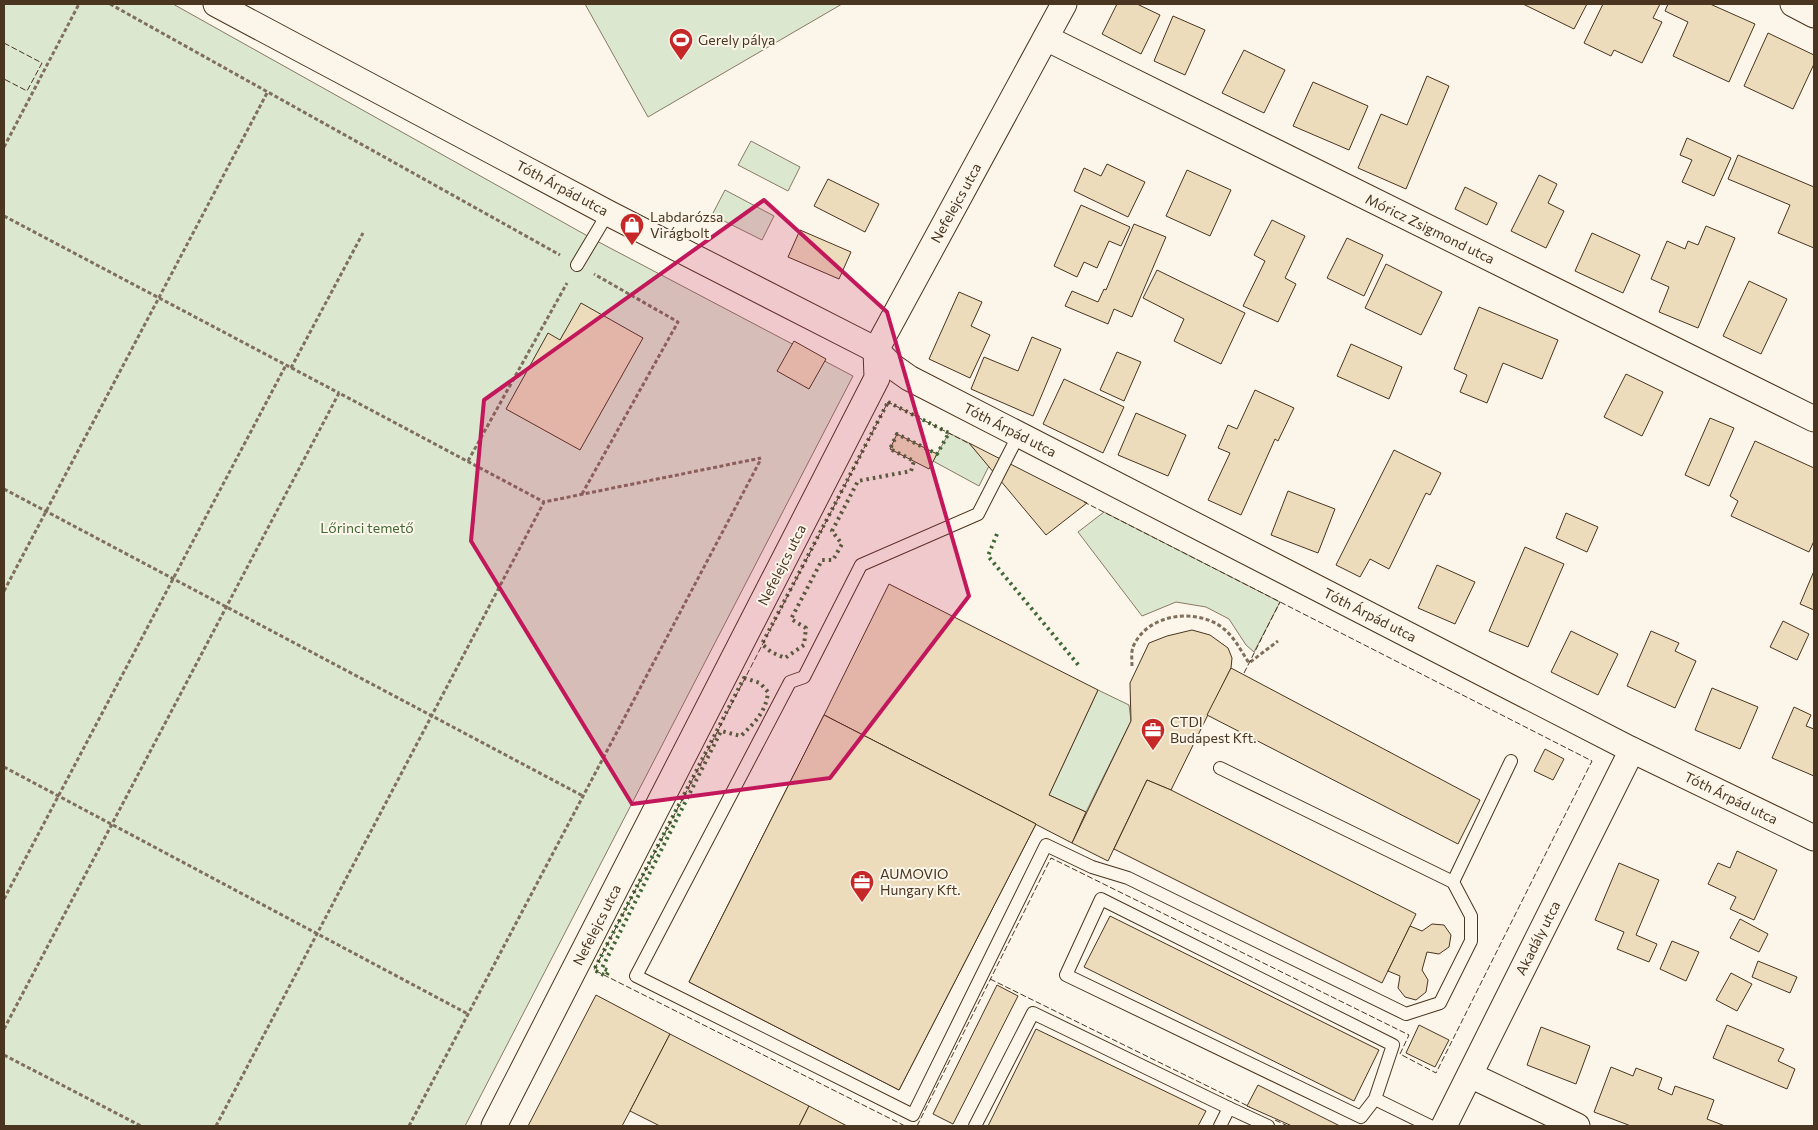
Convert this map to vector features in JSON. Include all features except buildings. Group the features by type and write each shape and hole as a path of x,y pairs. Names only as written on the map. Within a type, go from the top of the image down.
{"street":[{"name":"Tóth Árpád utca","path":"216,4 608,212 876,350 892,366 909,378 1632,750 1814,838"},
{"name":"Nefelejcs utca","path":"494,1126 877,378 876,350 1064,4"},
{"path":"1793,4 1814,15"},
{"name":"Móricz Zsigmond utca","path":"1046,38 1814,419"},
{"name":"Akadály utca","path":"1444,1126 1632,750"},
{"path":"1470,1075 1577,1126"}],"lane":[{"path":"577,265 608,212"},
{"path":"1019,434 978,514 861,566 804,677 790,682 636,976 913,1116 1046,846 1092,867 1128,878 1406,1014 1440,1003 1470,941 1470,916 1453,882 1220,768"},
{"path":"1453,882 1511,761"},
{"path":"1101,899 1393,1045 1375,1099 1361,1117 1066,975 1101,899"},
{"path":"975,1126 1033,1013 1268,1126"},
{"path":"1375,1099 1430,1126"},
{"path":"1220,1126 1229,1108"}],"path":[{"path":"4,147 79,4"},
{"path":"110,4 678,322 582,494"},
{"path":"4,591 267,93"},
{"path":"4,216 544,502 761,458 409,1126"},
{"path":"291,368 362,233"},
{"path":"468,461 577,265"},
{"path":"4,899 286,365"},
{"path":"4,1029 339,393"},
{"path":"4,489 583,796"},
{"path":"216,1126 544,502"},
{"path":"1132,666 1133,647 1146,630 1159,621 1174,616 1193,616 1223,628 1233,638 1248,664 1278,641"},
{"path":"4,767 468,1014"},
{"path":"4,1055 141,1126"}],"highlighted area":[{"path":"764,200 887,312 969,596 830,778 632,804 471,541 484,400"}],"green space":[{"name":"Lőrinci temető","path":"4,4 173,4 593,239 853,376 465,1126 4,1126"},
{"name":"Gerely pálya","path":"585,4 842,4 648,117"},
{"path":"751,141 800,167 788,191 738,165"},
{"path":"725,190 774,216 762,240 712,215"},
{"path":"949,433 969,443 989,466 979,486 933,461"},
{"path":"1104,512 1280,602 1254,652 1246,645 1229,619 1206,607 1176,602 1142,616 1078,532"},
{"path":"1098,690 1129,705 1131,721 1086,812 1049,795"}],"hedge":[{"path":"888,402 949,433 937,454 897,434 890,449 914,461 911,471 858,481 832,531 842,544 833,560 822,560 791,619 806,628 804,645 785,658 771,652 762,644 888,402"},
{"path":"997,534 988,556 1080,667"},
{"path":"744,678 760,683 768,692 765,705 755,721 741,736 721,731 602,968 609,971 606,976 594,970 744,678"}],"fence":[{"path":"4,43 42,63 27,91 4,79"},
{"path":"905,1126 594,970 888,402 970,444"},
{"path":"917,1126 1051,858 1409,1035 1400,1054 1436,1073 1592,761 1084,502"},
{"path":"1244,673 1280,602"},
{"path":"990,979 1250,1107"},
{"path":"1275,1120 1288,1126"}],"place":[{"name":"Gerely pálya","path":"681,61"},
{"name":"Labdarózsa Virágbolt","path":"632,246"},
{"name":"CTDI Budapest Kft.","path":"1153,751"},
{"name":"AUMOVIO Hungary Kft.","path":"862,903"}]}
